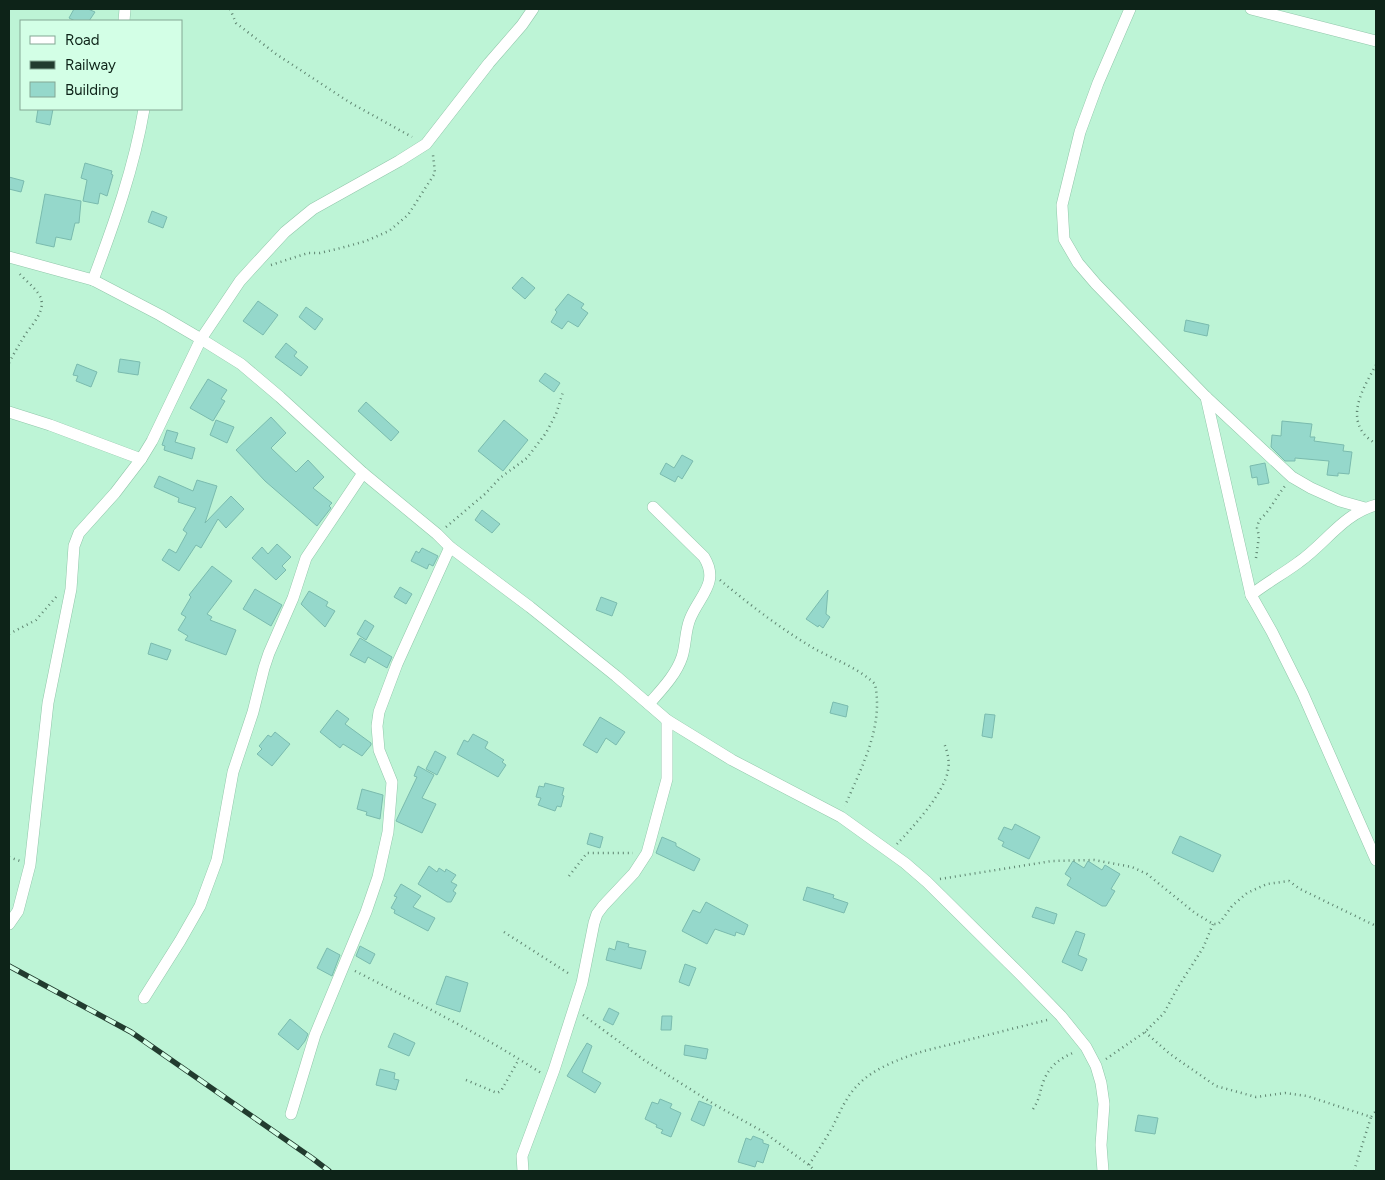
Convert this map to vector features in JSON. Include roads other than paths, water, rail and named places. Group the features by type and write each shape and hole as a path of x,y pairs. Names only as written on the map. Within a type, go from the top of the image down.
{"street":[{"path":"9,924 18,911 30,865 48,703 71,589 74,546 79,533 142,459 202,339 240,281 285,232 313,209 426,144 533,9"},
{"path":"1130,9 1098,83 1080,132 1062,205 1064,239 1078,263 1096,284 1206,397 1292,477 1340,501 1371,507"},
{"path":"1251,9 1376,41"},
{"path":"93,280 123,198 144,110"},
{"path":"9,257 93,280 202,339 241,364 363,473 450,547 530,607 667,720 732,760 841,817 890,851 927,882 1061,1016 1086,1047 1096,1066 1104,1104 1101,1145 1103,1171"},
{"path":"1206,397 1251,595 1303,694 1376,860"},
{"path":"9,412 50,424 142,459"},
{"path":"144,998 200,906 217,860 233,772 253,712 269,653 293,598 306,558 363,473"},
{"path":"649,704 674,672 682,657 690,618 706,590 711,572 704,557 653,506"},
{"path":"1251,595 1300,561 1348,518 1371,507"},
{"path":"291,1114 315,1035 366,912 378,877 388,832 392,782 379,750 377,726 379,712 397,664 450,547"},
{"path":"523,1171 522,1156 551,1079 582,983 597,914 634,873 647,853 667,779 667,720"}],"railway":[{"path":"9,966 131,1032 329,1171"}]}
